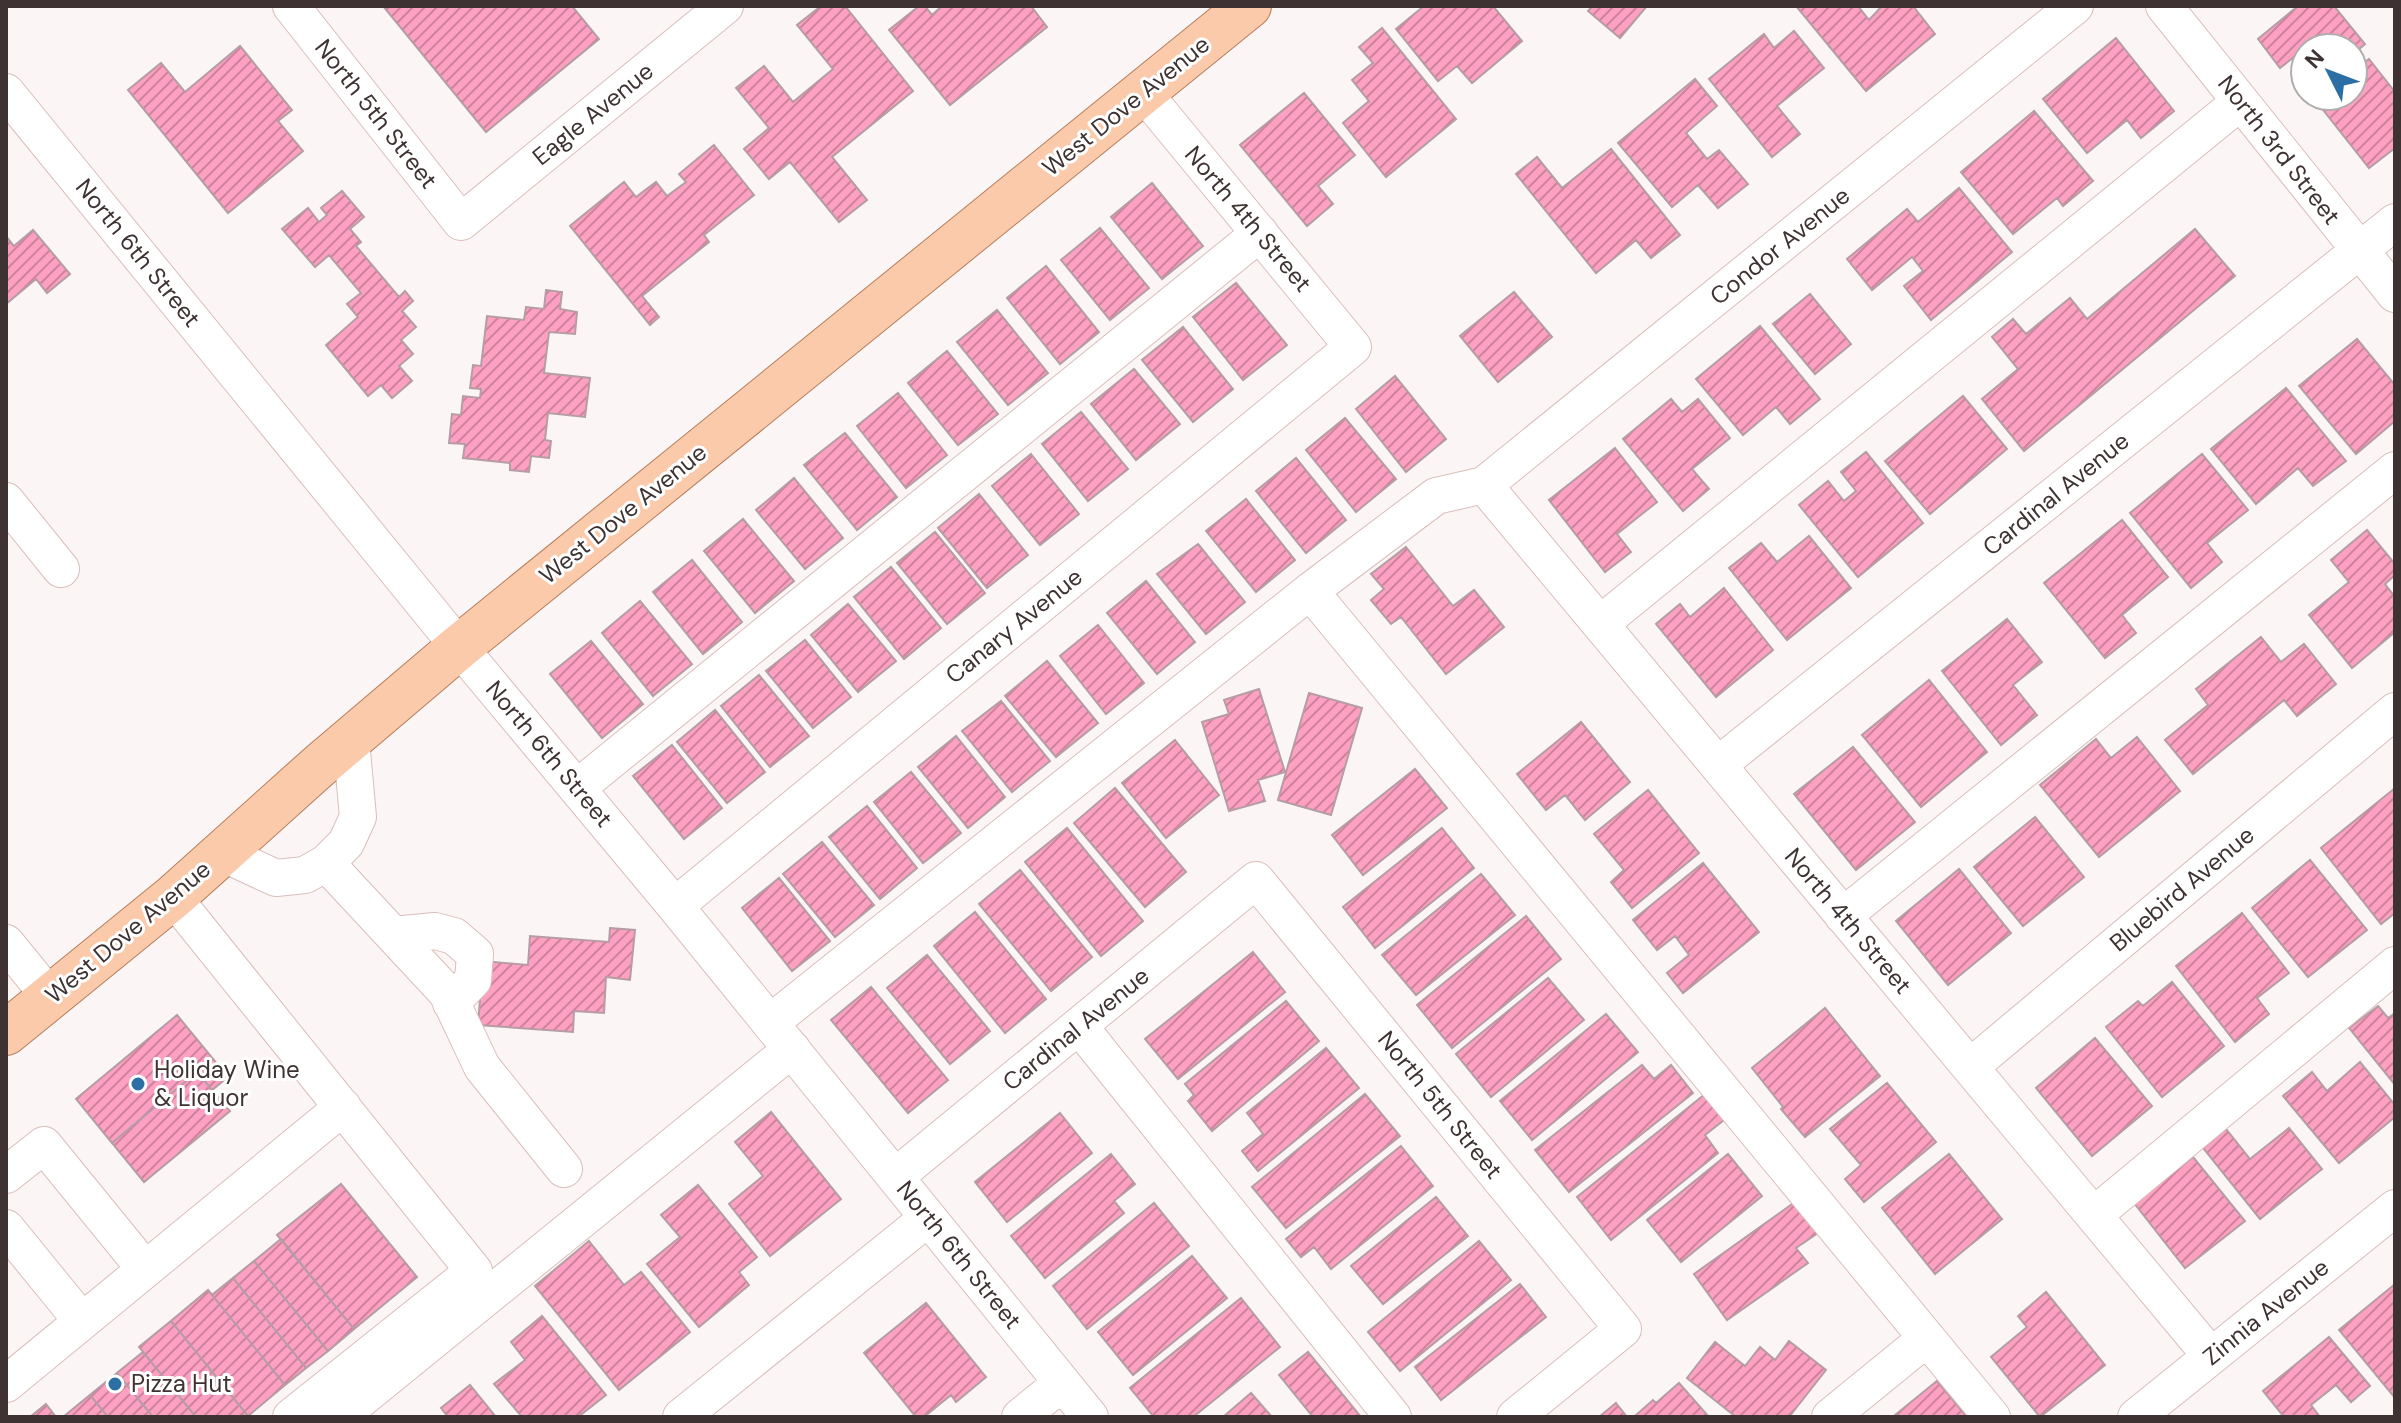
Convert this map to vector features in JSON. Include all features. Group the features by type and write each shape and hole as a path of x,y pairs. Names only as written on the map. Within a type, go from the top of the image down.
{"main road":[{"name":"West Dove Avenue","path":"6,1033 173,897 459,647 1249,6"}],"street":[{"name":"North 5th Street","path":"291,6 461,222"},
{"name":"Eagle Avenue","path":"461,222 725,6"},
{"name":"Condor Avenue","path":"1484,485 2075,6"},
{"name":"North 3rd Street","path":"2164,6 2395,294"},
{"name":"North 6th Street","path":"6,92 1090,1417"},
{"name":"North 4th Street","path":"1143,92 1353,347"},
{"path":"1600,624 2240,102"},
{"name":"Cardinal Avenue","path":"1718,765 2395,222"},
{"path":"577,788 1260,233"},
{"name":"Canary Avenue","path":"675,906 1353,347"},
{"path":"1843,916 2395,470"},
{"name":"North 4th Street","path":"1484,485 2211,1356"},
{"path":"339,1417 781,1036 1310,591 1436,496 1484,485"},
{"path":"6,501 61,569"},
{"path":"1310,591 1992,1417"},
{"name":"Bluebird Avenue","path":"1970,1067 2395,711"},
{"path":"222,853 276,878 305,875 326,863 346,843 358,817 351,740"},
{"path":"326,863 447,993 482,1067 564,1169"},
{"name":"North 5th Street","path":"1256,880 1623,1329 1515,1417"},
{"name":"Cardinal Avenue","path":"895,1177 1256,880"},
{"path":"173,897 474,1271 291,1417"},
{"path":"393,935 435,931 454,936 475,954 473,980 451,1003"},
{"path":"6,943 50,997"},
{"path":"2094,1215 2395,965"},
{"path":"1079,1026 1393,1417"},
{"path":"6,1384 343,1107"},
{"path":"6,1175 44,1145 145,1269"},
{"name":"Zinnia Avenue","path":"2136,1417 2395,1208"},
{"path":"681,1417 928,1218"},
{"path":"6,1228 82,1321"},
{"path":"1830,1417 1927,1338"},
{"path":"1020,1417 1062,1383"}],"building":[{"path":"383,6 572,6 599,39 486,132"},
{"path":"821,6 845,6 913,91 832,157 867,200 839,222 790,162 769,179 744,149 769,128 736,88 764,66 793,102 833,69 797,25"},
{"path":"919,6 925,6 932,15 942,6 1031,6 1047,27 950,105 889,30"},
{"path":"1424,6 1493,6 1522,41 1472,83 1457,66 1438,81 1396,29"},
{"path":"1593,6 1647,6 1620,38 1588,11"},
{"path":"1796,6 1858,6 1869,20 1882,6 1913,6 1935,34 1866,91"},
{"path":"2298,6 2334,6 2355,32 2289,32 2289,61 2280,68 2258,39"},
{"path":"1382,28 1456,119 1386,177 1343,123 1369,101 1352,80 1373,63 1359,47"},
{"path":"1794,31 1824,68 1777,106 1800,134 1772,157 1709,79 1764,34 1774,48"},
{"path":"2116,38 2174,111 2141,138 2127,120 2087,153 2043,99"},
{"path":"240,46 292,110 278,121 303,151 228,213 128,90 161,63 185,92"},
{"path":"2369,59 2395,92 2395,148 2369,168 2325,112 2369,112"},
{"path":"1695,79 1717,106 1686,133 1707,159 1719,150 1748,184 1718,208 1698,185 1672,207 1618,143"},
{"path":"1304,93 1355,155 1318,186 1333,204 1307,226 1240,145"},
{"path":"2034,111 2093,181 2063,206 2057,198 2013,234 1961,172"},
{"path":"714,145 754,195 704,235 709,242 642,296 659,317 650,325 570,226 624,182 636,197 656,182 667,196 686,182 679,174"},
{"path":"1611,149 1680,235 1651,258 1636,240 1596,273 1516,174 1537,157 1562,188"},
{"path":"1152,183 1203,246 1162,279 1111,217"},
{"path":"1959,188 2012,252 1931,320 1904,286 1923,271 1912,257 1872,290 1847,259 1907,209 1918,222"},
{"path":"342,191 364,217 350,229 361,242 356,246 399,297 405,291 413,301 402,311 416,327 401,340 413,354 399,366 412,381 392,398 381,385 368,396 326,345 358,317 347,304 361,293 329,255 315,267 282,229 308,208 319,222 327,215 321,208"},
{"path":"1100,228 1149,288 1110,320 1061,260"},
{"path":"2195,229 2235,276 2024,451 1982,399 2018,369 1992,337 2013,319 2026,334 2070,298 2087,319"},
{"path":"33,230 70,274 47,293 36,279 6,304 6,236 14,246"},
{"path":"1046,266 1099,332 1060,364 1007,298"},
{"path":"1236,283 1287,345 1243,380 1193,317"},
{"path":"546,290 562,292 560,309 577,312 575,334 549,332 544,373 590,378 585,417 548,413 545,440 551,441 549,458 531,456 529,472 510,470 510,463 463,458 465,444 449,443 452,414 461,415 463,396 480,398 481,389 470,388 473,365 481,366 487,316 524,320 526,307 544,309"},
{"path":"1514,292 1552,337 1498,382 1460,336"},
{"path":"1810,294 1851,344 1815,374 1773,324"},
{"path":"997,310 1048,373 1008,405 957,342"},
{"path":"1760,326 1820,399 1790,424 1776,407 1743,435 1696,379"},
{"path":"1183,327 1233,389 1193,422 1142,360"},
{"path":"2357,339 2395,385 2395,421 2356,454 2299,386"},
{"path":"947,351 998,414 958,445 908,383"},
{"path":"1134,369 1180,424 1136,460 1091,404"},
{"path":"1395,376 1446,439 1406,472 1356,409"},
{"path":"2286,388 2346,461 2313,486 2298,468 2256,504 2211,449"},
{"path":"898,393 947,455 906,488 857,426"},
{"path":"1963,396 2007,449 1930,514 1885,461"},
{"path":"1671,399 1682,412 1698,399 1730,438 1692,469 1709,489 1683,511 1623,439"},
{"path":"1081,412 1128,469 1088,501 1042,444"},
{"path":"1345,418 1396,479 1356,512 1306,450"},
{"path":"845,433 897,497 857,530 804,465"},
{"path":"1615,448 1657,502 1617,534 1631,552 1605,572 1549,500"},
{"path":"1866,452 1923,523 1858,577 1799,505 1828,481 1844,501 1856,491 1841,472"},
{"path":"1031,454 1079,514 1040,545 992,486"},
{"path":"2202,454 2248,510 2207,543 2222,562 2191,588 2130,513"},
{"path":"1296,458 1346,520 1306,553 1256,491"},
{"path":"794,478 843,538 805,569 756,510"},
{"path":"979,494 1028,555 987,588 938,528"},
{"path":"1246,499 1295,560 1256,592 1206,531"},
{"path":"743,519 794,581 755,613 704,551"},
{"path":"2122,520 2168,577 2122,615 2136,633 2105,658 2044,583"},
{"path":"2367,530 2395,564 2395,575 2385,584 2395,597 2395,632 2352,668 2309,615 2349,582 2331,560"},
{"path":"935,532 985,593 947,624 897,563"},
{"path":"1809,536 1851,588 1787,640 1729,568 1761,543 1777,562"},
{"path":"1198,544 1245,602 1206,634 1157,574"},
{"path":"1406,547 1453,606 1474,590 1504,627 1446,674 1401,617 1391,624 1371,600 1384,589 1371,574"},
{"path":"692,560 742,622 703,654 653,592"},
{"path":"891,567 941,628 904,659 854,597"},
{"path":"1146,581 1195,642 1157,674 1107,613"},
{"path":"1724,588 1773,650 1716,697 1656,624 1680,604 1690,617"},
{"path":"640,601 692,664 653,696 602,633"},
{"path":"848,604 896,661 858,692 811,635"},
{"path":"2007,619 2042,662 2013,685 2037,715 2001,745 1942,671"},
{"path":"1098,625 1144,683 1106,714 1060,656"},
{"path":"2261,637 2281,662 2304,644 2336,684 2297,716 2284,700 2193,774 2165,740 2208,705 2196,689"},
{"path":"805,640 851,697 813,728 766,671"},
{"path":"591,641 643,704 602,738 550,674"},
{"path":"1047,661 1098,723 1056,757 1005,696"},
{"path":"759,675 809,736 770,767 721,706"},
{"path":"1929,680 1987,752 1921,807 1862,735"},
{"path":"1259,689 1285,772 1258,780 1265,801 1229,811 1202,722 1229,714 1224,700"},
{"path":"1309,693 1362,708 1331,815 1278,800"},
{"path":"1001,701 1050,761 1012,792 962,731"},
{"path":"715,710 765,772 727,803 677,742"},
{"path":"1581,722 1630,782 1585,820 1565,795 1546,810 1517,774"},
{"path":"956,736 1005,797 968,828 918,767"},
{"path":"2137,737 2180,791 2099,857 2040,785 2096,739 2111,758"},
{"path":"1175,740 1219,795 1166,838 1122,783"},
{"path":"672,745 722,808 684,839 633,776"},
{"path":"1853,747 1915,822 1856,870 1794,794"},
{"path":"1415,769 1447,808 1363,875 1332,835"},
{"path":"911,772 961,833 923,863 874,802"},
{"path":"1115,788 1186,872 1145,907 1074,823"},
{"path":"2395,788 2395,913 2381,924 2321,848"},
{"path":"1648,790 1699,853 1632,908 1611,882 1624,870 1594,834"},
{"path":"867,806 917,868 880,899 829,837"},
{"path":"2035,817 2084,877 2023,926 1974,867"},
{"path":"1067,828 1143,921 1101,956 1025,862"},
{"path":"1442,828 1474,868 1375,948 1343,907"},
{"path":"822,842 874,905 835,937 783,874"},
{"path":"2310,860 2367,930 2308,977 2252,908"},
{"path":"1703,863 1759,932 1683,993 1667,973 1689,955 1675,936 1657,950 1633,920"},
{"path":"1959,869 2011,933 1948,985 1896,921"},
{"path":"1020,870 1092,957 1051,991 979,904"},
{"path":"1481,874 1515,915 1416,995 1382,955"},
{"path":"779,878 830,941 792,971 742,908"},
{"path":"975,912 1046,999 1005,1033 934,946"},
{"path":"2242,913 2289,973 2257,998 2269,1014 2235,1042 2176,966"},
{"path":"1526,916 1561,959 1452,1048 1417,1005"},
{"path":"610,928 635,930 630,980 606,977 604,1013 574,1011 573,1032 478,1025 483,961 528,965 530,936 609,942"},
{"path":"1253,952 1285,992 1178,1079 1145,1039"},
{"path":"927,955 990,1031 950,1064 887,988"},
{"path":"1548,978 1584,1020 1491,1097 1456,1054"},
{"path":"2172,982 2224,1046 2162,1097 2106,1027 2138,1001 2143,1006"},
{"path":"871,987 948,1080 908,1113 831,1020"},
{"path":"1286,1001 1319,1041 1212,1131 1188,1101 1194,1095 1185,1084"},
{"path":"2378,1006 2388,1018 2395,1013 2395,1085 2349,1028"},
{"path":"1825,1008 1880,1076 1805,1137 1752,1068"},
{"path":"1606,1014 1638,1052 1532,1140 1500,1101"},
{"name":"Holiday Wine & Liquor","path":"177,1015 228,1077 212,1090 197,1072 112,1143 76,1099"},
{"path":"2095,1038 2152,1106 2092,1156 2036,1088"},
{"path":"1326,1048 1359,1088 1258,1171 1242,1151 1263,1134 1247,1113"},
{"path":"2360,1062 2395,1105 2395,1117 2339,1163 2283,1096 2312,1072 2327,1091"},
{"path":"1642,1065 1654,1079 1671,1065 1693,1093 1569,1192 1535,1150"},
{"path":"197,1072 230,1111 144,1182 112,1143"},
{"path":"1887,1083 1936,1142 1864,1202 1845,1179 1861,1165 1830,1129"},
{"path":"1365,1094 1400,1136 1286,1228 1252,1187"},
{"path":"1704,1095 1724,1120 1705,1135 1718,1153 1611,1240 1577,1197"},
{"path":"771,1112 841,1199 770,1256 729,1204 763,1176 735,1142"},
{"path":"1060,1113 1092,1153 1007,1222 975,1182"},
{"path":"2289,1128 2322,1169 2260,1219 2203,1148 2226,1129 2250,1159"},
{"path":"1401,1146 1433,1186 1331,1269 1314,1247 1301,1257 1286,1239"},
{"path":"1111,1154 1135,1184 1114,1201 1124,1213 1045,1278 1011,1236"},
{"path":"1728,1154 1762,1196 1681,1262 1647,1220"},
{"path":"1949,1154 2002,1219 1935,1274 1882,1208"},
{"path":"2193,1157 2245,1221 2185,1268 2134,1203"},
{"path":"341,1184 417,1277 354,1329 277,1235"},
{"path":"698,1185 757,1257 739,1272 749,1285 699,1327 647,1264 680,1237 661,1215"},
{"path":"1436,1197 1468,1236 1383,1304 1351,1266"},
{"path":"1795,1202 1818,1233 1796,1248 1808,1263 1727,1320 1694,1274"},
{"path":"1154,1203 1189,1246 1087,1329 1053,1286"},
{"path":"281,1239 354,1329 328,1351 254,1261"},
{"path":"589,1241 624,1285 641,1272 690,1332 619,1390 535,1286"},
{"path":"1479,1241 1511,1280 1400,1371 1368,1332"},
{"path":"1192,1256 1227,1298 1133,1375 1098,1332"},
{"path":"254,1261 328,1351 306,1368 233,1278"},
{"path":"233,1278 306,1368 285,1385 212,1295"},
{"path":"1520,1284 1546,1317 1441,1400 1415,1367"},
{"path":"2395,1284 2395,1398 2339,1330"},
{"path":"208,1290 285,1385 248,1416 171,1321"},
{"path":"2046,1292 2105,1365 2040,1417 1991,1357 2027,1327 2018,1316"},
{"path":"1241,1298 1280,1347 1193,1417 1154,1417 1130,1388"},
{"path":"926,1303 986,1377 956,1402 951,1395 924,1417 916,1417 864,1353"},
{"path":"542,1316 606,1395 578,1417 522,1417 494,1384 525,1360 511,1342"},
{"path":"171,1321 248,1416 196,1417 139,1347"},
{"path":"2329,1337 2370,1386 2351,1402 2336,1385 2311,1405 2320,1417 2284,1417 2263,1391"},
{"path":"1789,1341 1826,1370 1789,1417 1736,1417 1687,1378 1715,1342 1745,1366 1760,1347 1775,1360"},
{"path":"143,1352 196,1417 153,1417 117,1373"},
{"path":"1308,1352 1361,1417 1313,1417 1279,1375"},
{"name":"Pizza Hut","path":"117,1373 153,1417 108,1417 90,1395"},
{"path":"1937,1381 1967,1417 1895,1415"},
{"path":"1679,1383 1709,1417 1636,1415 1653,1400 1656,1403"},
{"path":"470,1385 496,1417 448,1417 441,1408"},
{"path":"1251,1393 1272,1417 1223,1417"},
{"path":"90,1395 108,1417 63,1417"},
{"path":"1616,1403 1627,1417 1599,1417"},
{"path":"46,1404 56,1417 30,1417"}],"place":[{"name":"Holiday Wine & Liquor","path":"138,1084"},
{"name":"Pizza Hut","path":"115,1384"}]}
